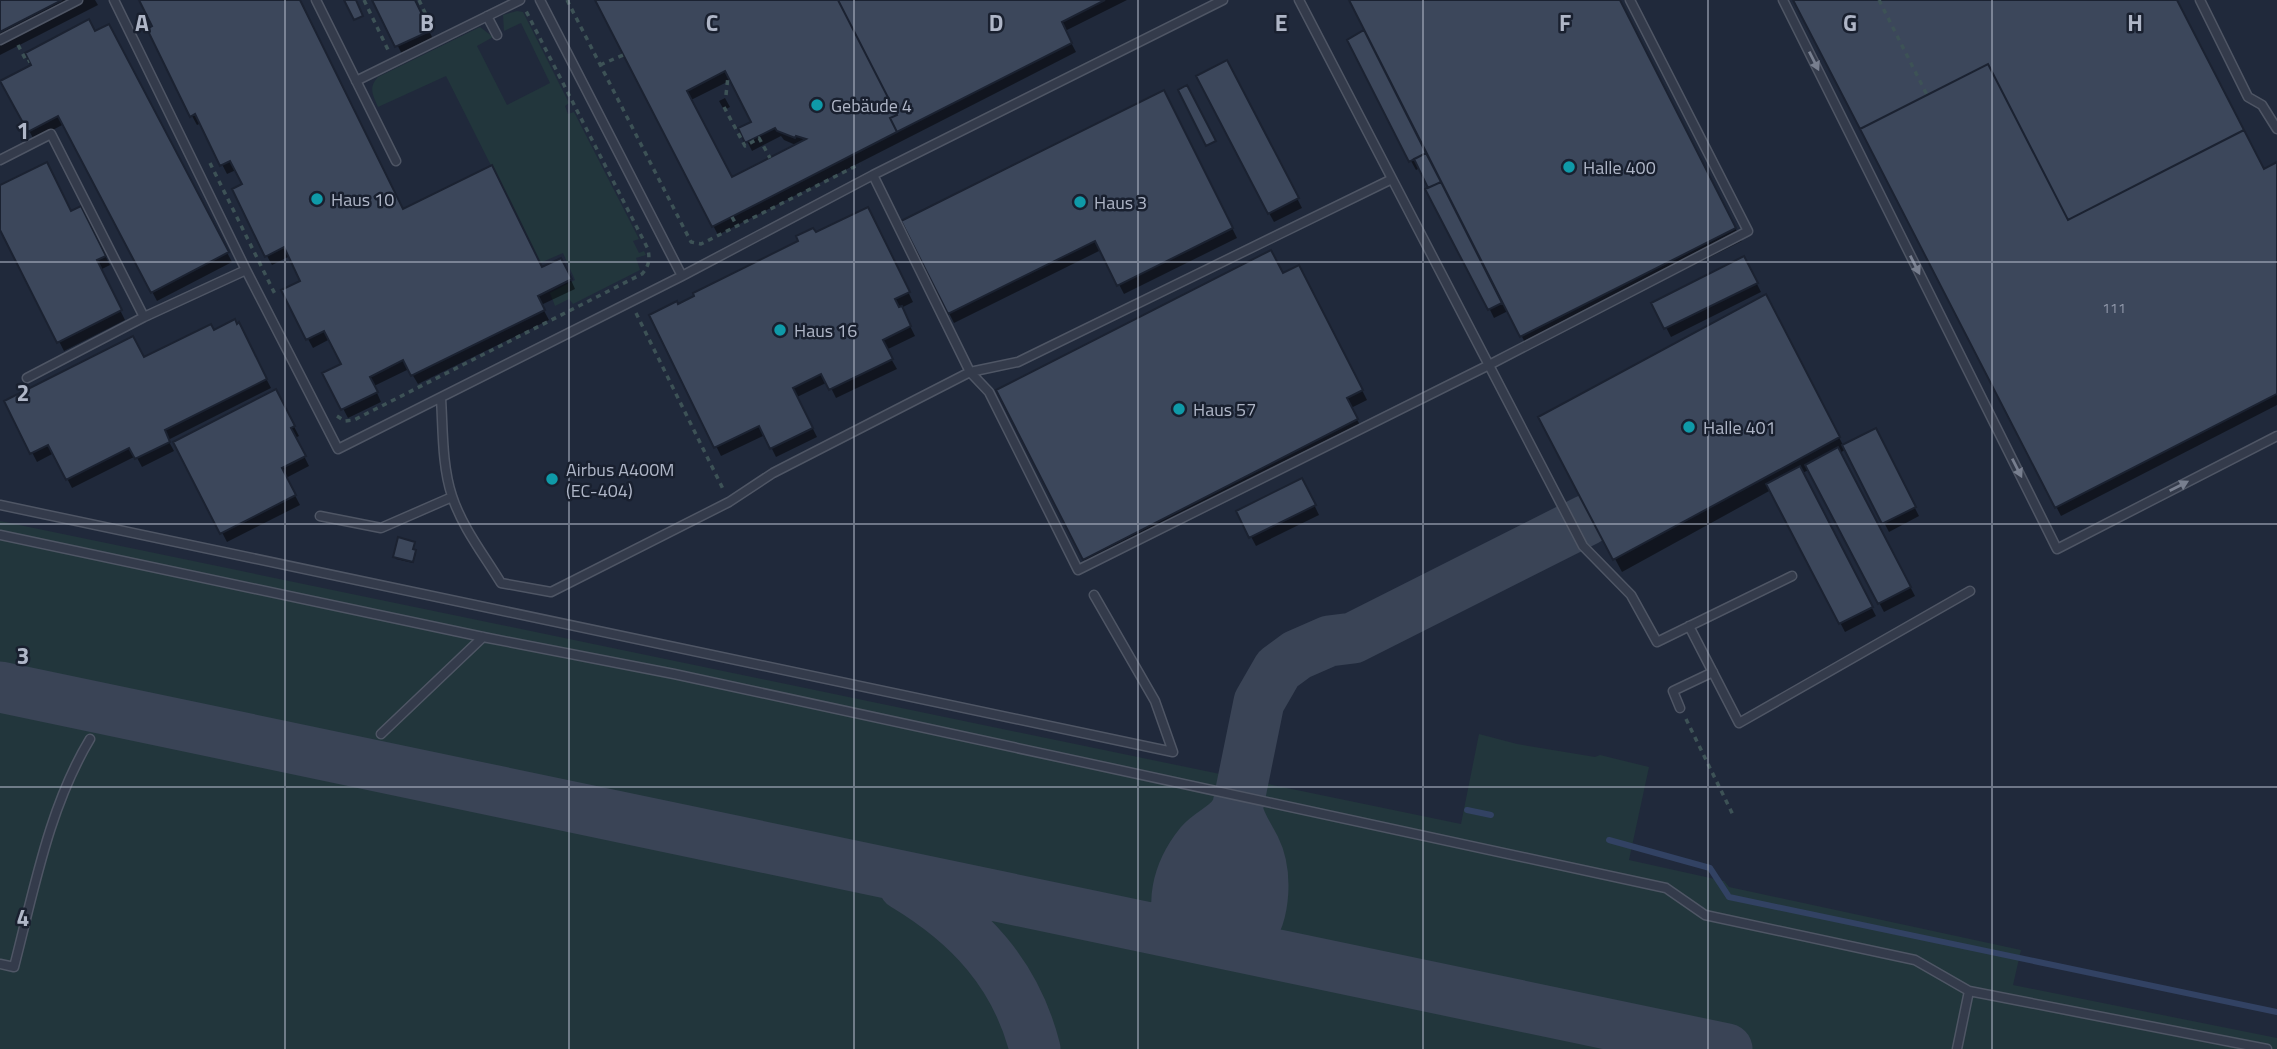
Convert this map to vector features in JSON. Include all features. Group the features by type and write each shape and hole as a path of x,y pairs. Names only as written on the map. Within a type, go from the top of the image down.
{"lane":[{"path":"0,40 78,0"},
{"path":"114,0 246,270 338,449 682,276 873,175 1223,0"},
{"path":"316,0 396,162"},
{"path":"356,81 520,0"},
{"path":"540,0 682,276"},
{"path":"1299,0 1583,546 1631,595 1657,642 1792,576"},
{"path":"873,175 970,372 989,392 1078,570 1489,365 1748,231 1630,0"},
{"path":"1783,0 2057,549 2277,436"},
{"path":"2200,0 2248,97 2262,105 2277,129"},
{"path":"486,16 496,35"},
{"path":"0,160 51,134 144,317"},
{"path":"441,398 446,468 452,497 474,540 501,583 551,592 729,502 773,473 970,372 1018,362 1392,179"},
{"path":"27,378 144,317 246,270"},
{"path":"320,516 381,528 452,497"},
{"path":"0,505 1173,752 1155,701 1094,595"},
{"path":"0,536 674,674 1666,888 1704,915 1915,960 1969,990 2267,1049"},
{"path":"1689,626 1739,723 1970,591"},
{"path":"382,734 483,637"},
{"path":"1680,708 1673,691 1713,671"},
{"path":"0,964 14,967 42,860 71,770 90,738"},
{"path":"1957,1049 1969,990"}],"path":[{"path":"363,0 394,62"},
{"path":"419,0 438,40"},
{"path":"331,408 345,421 354,420 642,274 647,268 650,259 648,249 520,0"},
{"path":"567,0 691,242"},
{"path":"1878,0 1927,95"},
{"path":"12,33 27,62 29,61"},
{"path":"600,65 623,55"},
{"path":"726,95 728,76"},
{"path":"724,107 745,146 760,138 770,158"},
{"path":"206,158 214,168 279,300"},
{"path":"732,217 737,226"},
{"path":"631,301 729,502"},
{"path":"1680,708 1733,815"}],"shaded area":[{"path":"523,12 569,103 565,106 568,114 574,112 639,239 633,241 639,253 644,251 646,255 636,258 640,270 573,304 569,299 555,306 550,293 575,280 563,253 540,263 446,76 378,107 372,92 378,77 480,27 493,37 477,46 507,105 550,83 521,23 504,31 503,15"},
{"path":"0,521 1461,824 1479,734 1517,744 1595,757 1600,755 1649,767 1629,860 1724,881 1729,887 2021,950 2013,985 2277,1038 2277,1049 0,1049"}],"building":[{"path":"0,0 62,0 0,32"},
{"name":"Haus 10","path":"139,0 300,0 403,209 492,165 542,267 561,258 572,279 538,296 545,310 411,376 403,360 370,377 378,392 341,410 322,373 341,364 324,331 306,340 281,290 300,281 284,247 265,257 232,189 242,184 230,161 220,166 195,114 190,117 147,29 152,26"},
{"path":"344,0 356,0 363,16 354,20"},
{"path":"372,0 415,0 430,31 395,47"},
{"name":"Gebäude 4","path":"595,0 838,0 897,115 890,118 897,132 712,227","holes":["725,71 751,122 738,128 745,143 775,128 795,138 806,139 732,177 687,91"]},
{"path":"838,0 1105,0 1062,22 1072,43 897,132 890,118 897,115"},
{"name":"Halle 400","path":"1349,0 1620,0 1736,228 1520,337"},
{"path":"1793,0 2177,0 2244,130 2068,220 1988,64 1860,129"},
{"path":"89,19 95,31 109,24 229,252 151,293 58,116 28,132 0,81 31,65 25,53"},
{"path":"1364,30 1426,153 1409,162 1347,40"},
{"path":"1227,60 1299,198 1268,214 1196,76"},
{"path":"1988,64 2068,220 2244,130 2264,169 2277,162 2277,394 2055,508 1860,129"},
{"path":"1187,85 1216,141 1206,146 1178,90"},
{"name":"Haus 3","path":"1164,90 1233,228 1117,286 1095,241 948,314 901,221"},
{"path":"1426,153 1441,182 1428,188 1414,159"},
{"path":"47,162 71,211 81,206 106,256 97,260 122,310 57,343 0,230 0,185"},
{"path":"1441,182 1502,303 1488,310 1425,189"},
{"name":"Haus 16","path":"868,207 910,292 895,299 899,307 902,306 911,326 883,340 893,359 829,390 821,374 793,388 813,428 770,449 759,426 714,448 649,315 677,301 678,304 694,296 693,293 798,241 796,236 813,228 816,232"},
{"name":"Haus 57","path":"1271,250 1283,273 1299,265 1363,390 1347,398 1358,419 1083,560 996,390"},
{"path":"1744,256 1758,283 1664,329 1651,303"},
{"name":"Halle 401","path":"1766,294 1840,437 1613,560 1538,417"},
{"path":"235,319 237,324 239,322 267,379 165,430 170,442 135,459 129,448 66,480 48,445 30,454 4,401 133,336 144,357 211,324 214,330"},
{"path":"276,389 295,426 291,428 306,456 282,468 296,495 220,534 173,442"},
{"path":"1876,428 1916,507 1882,524 1842,445"},
{"path":"1838,447 1911,587 1878,604 1805,465"},
{"path":"1800,466 1873,607 1839,624 1766,484"},
{"path":"1302,478 1316,505 1249,538 1236,511"},
{"path":"398,537 415,542 413,562 393,557"}],"waterway":[{"path":"1467,810 1491,815"},
{"path":"1609,840 1710,868 1729,897 2277,1012"}],"taxiway":[{"path":"1238,946 1226,936 1217,908 1259,702 1278,669 1297,655 1329,641 1353,638 1587,520"},
{"path":"0,687 1727,1049"},
{"path":"1234,945 1247,937 1254,927 1263,893 1259,858 1237,809"},
{"path":"1189,936 1178,914 1181,877 1200,844 1229,821 1236,811"},
{"path":"904,885 949,917 987,954 1016,997 1035,1049"}],"place":[{"name":"Gebäude 4","path":"817,105"},
{"name":"Halle 400","path":"1569,167"},
{"name":"Haus 10","path":"317,199"},
{"name":"Haus 3","path":"1080,202"},
{"name":"Haus 16","path":"780,330"},
{"name":"Haus 57","path":"1179,409"},
{"name":"Halle 401","path":"1689,427"},
{"name":"Airbus A400M (EC-404)","path":"552,479"}]}
